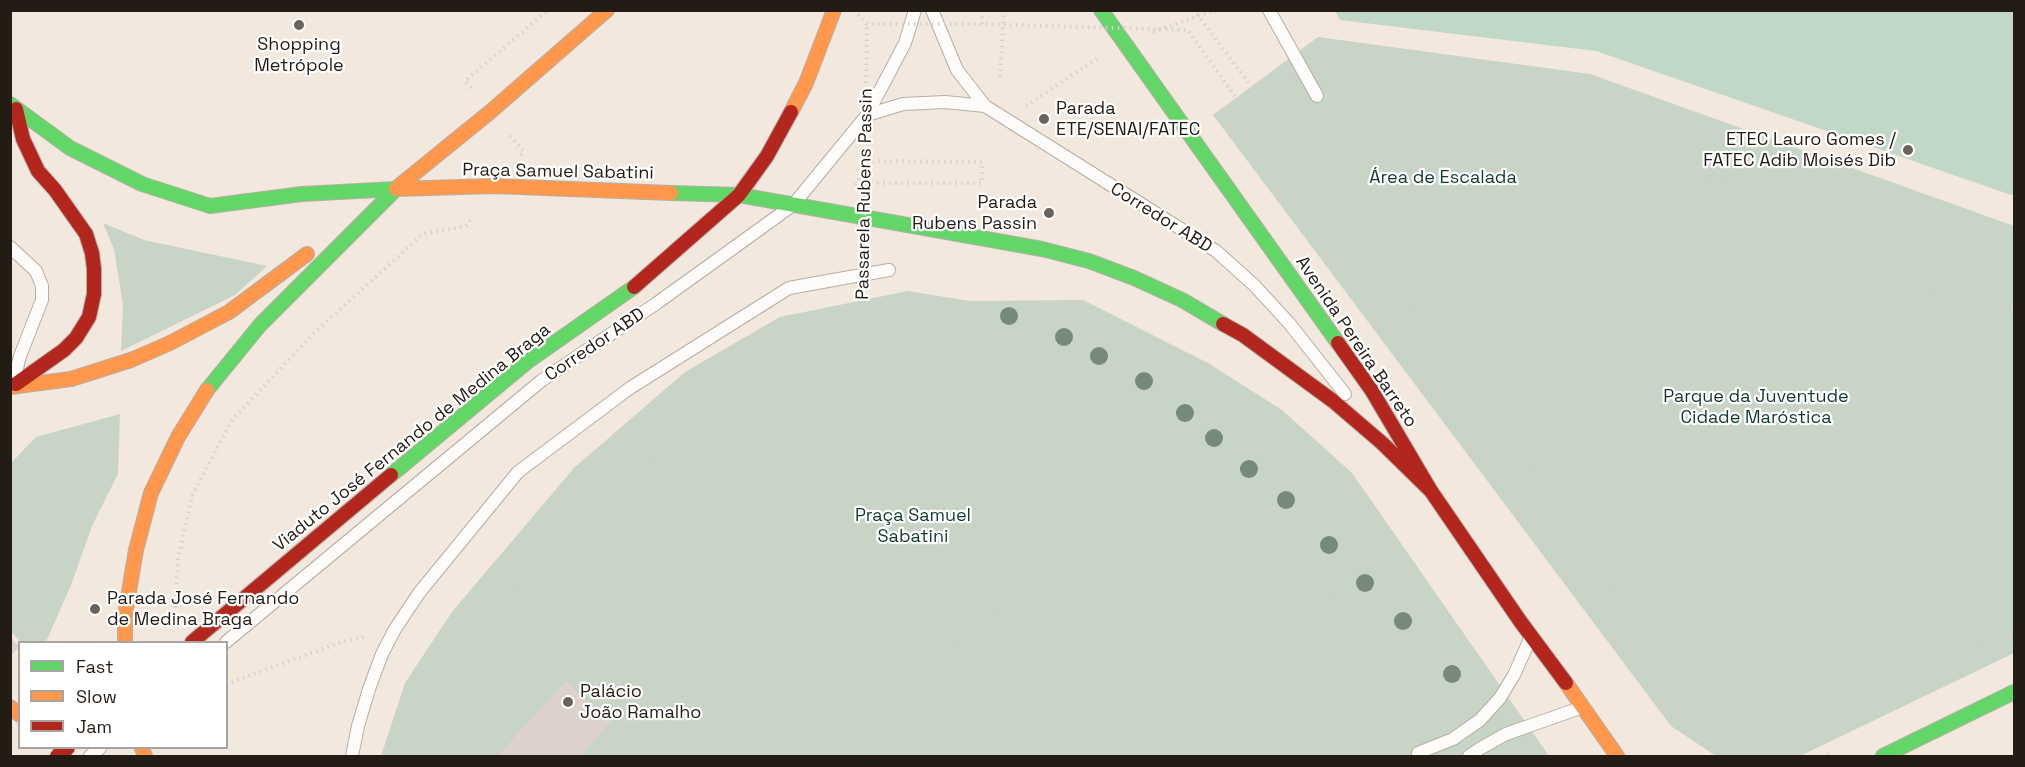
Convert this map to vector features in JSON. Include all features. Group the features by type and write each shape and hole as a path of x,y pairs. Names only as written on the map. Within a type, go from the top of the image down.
{"main road":[{"name":"Praça Samuel Sabatini","path":"124,641 125,615 136,550 151,493 178,437 210,385 260,325 396,189 490,112 607,10"},
{"path":"739,195 767,156 807,82 834,10"},
{"name":"Avenida Pereira Barreto","path":"1101,10 1371,391 1431,491 1617,756"},
{"path":"12,107 70,148 142,184 210,206 302,194 396,189"},
{"path":"11,389 76,338 89,317 94,294 92,253 86,234 55,190 38,171 22,139 12,107"},
{"name":"Praça Samuel Sabatini","path":"396,189 494,186 739,195 1042,249 1089,261 1182,300 1243,335 1333,400 1382,443 1431,491"},
{"path":"11,389 82,376 131,360 170,343 229,312 396,189"},
{"name":"Viaduto José Fernando de Medina Braga","path":"193,641 527,362 644,280 739,195"},
{"path":"1883,756 2014,692"}],"lane":[{"name":"Corredor ABD","path":"227,641 541,381 657,303 794,206 867,115 905,43 915,10"},
{"name":"Corredor ABD","path":"932,10 957,70 985,106 1216,251 1254,285 1289,323 1382,443"},
{"path":"1269,10 1317,96"},
{"path":"867,115 903,104 945,102 985,106"},
{"path":"10,248 36,271 42,286 42,300 20,356 11,389"},
{"path":"352,756 369,689 382,654 395,629 419,593 518,472 630,388 789,288 889,270"},
{"path":"1418,753 1453,739 1480,720 1500,698 1514,675 1531,636"},
{"path":"1469,756 1506,734 1584,707"}],"path":[{"path":"175,619 178,560 192,496 232,420 313,334 423,234 466,226 494,186 524,152 465,81 548,10"},
{"path":"854,10 867,24 982,24 1188,30 1262,135 1279,123 1196,13"},
{"path":"982,10 982,24"},
{"path":"1000,77 1004,10"},
{"name":"Passarela Rubens Passin","path":"833,345 863,341 983,342 983,318 863,317 867,24"},
{"path":"2014,305 1999,306 1946,293 1854,238 1815,220 1769,209 1726,189 1655,122 1621,108 1531,87 1388,67 1354,67 1335,75 1324,83 1317,96 1324,145 1324,199 1332,247 1343,268 1420,320 1470,360 1485,381 1518,455 1539,492 1579,546 1619,586 1651,606 1692,616 1731,615 1825,644 1900,680 1943,672 2014,633"},
{"path":"865,183 982,183 982,162 871,161"},
{"path":"399,756 418,690 510,584 524,561 713,401 778,358 833,345 840,408 977,533 1008,530 1101,435 1093,382"},
{"path":"838,383 921,373 1093,382 1442,704 1466,731"},
{"path":"882,756 946,689 983,591 986,563 984,533"},
{"path":"865,756 831,724 986,563"},
{"path":"983,591 1161,756"},
{"path":"228,683 339,643 395,629"},
{"path":"1801,756 1825,644"},
{"path":"946,689 1010,756"},
{"path":"1033,756 1094,694"},
{"path":"1822,756 1834,752"}],"green space":[{"name":"ETEC Lauro Gomes / FATEC Adib Moisés Dib","path":"1335,11 2014,11 2014,196 1596,51 1340,20"},
{"name":"Parque da Juventude Cidade Maróstica","path":"1318,37 1590,74 2014,226 2014,653 1800,756 1716,756 1671,726 1213,115"},
{"path":"103,223 144,240 267,266 235,295 121,351 123,305 114,249"},
{"name":"Praça Samuel Sabatini","path":"908,291 969,301 1083,300 1208,363 1282,410 1352,473 1549,756 381,756 405,683 452,612 574,468 685,372 780,317"},
{"path":"120,414 118,474 92,526 71,585 46,641 20,641 11,632 11,463 36,437"}],"building":[{"path":"10,638 18,644 18,648 10,657"},
{"name":"Palácio João Ramalho","path":"566,681 611,723 580,756 497,756"}],"traffic: fast":[{"path":"1101,10 1338,343"},
{"path":"10,104 70,148 142,184 210,206 302,194 396,189"},
{"path":"207,390 260,325 399,186"},
{"path":"671,193 739,195 1042,249 1089,261 1134,278 1182,300 1223,324"},
{"path":"391,475 527,362 634,287"},
{"path":"1883,756 2014,692"}],"traffic: slow":[{"path":"399,186 490,112 607,10"},
{"path":"791,112 806,83 834,10"},
{"path":"396,189 494,186 671,193"},
{"path":"10,387 71,379 131,360 170,343 229,312 307,254"},
{"path":"125,641 125,615 136,550 151,493 178,437 207,390"},
{"path":"1566,683 1617,756"},
{"path":"10,707 18,713"},
{"path":"142,749 145,756"}],"traffic: jam":[{"path":"16,109 23,139 38,171 55,190 86,234 94,269 94,294 89,317 76,338 64,350 16,384"},
{"path":"634,287 739,195 767,156 791,112"},
{"path":"1223,324 1243,335 1333,401 1382,443 1431,491"},
{"path":"1338,343 1372,391 1431,491 1520,621 1566,683"},
{"path":"193,641 391,475"},
{"path":"57,756 67,749"}],"place":[{"name":"Shopping Metrópole","path":"299,25"},
{"name":"Parada ETE/SENAI/FATEC","path":"1044,119"},
{"name":"ETEC Lauro Gomes / FATEC Adib Moisés Dib","path":"1908,150"},
{"name":"Parada Rubens Passin","path":"1049,213"},
{"name":"Parada José Fernando de Medina Braga","path":"95,609"},
{"name":"Palácio João Ramalho","path":"568,702"}],"park label":[{"name":"Área de Escalada","path":"1443,178"}]}
